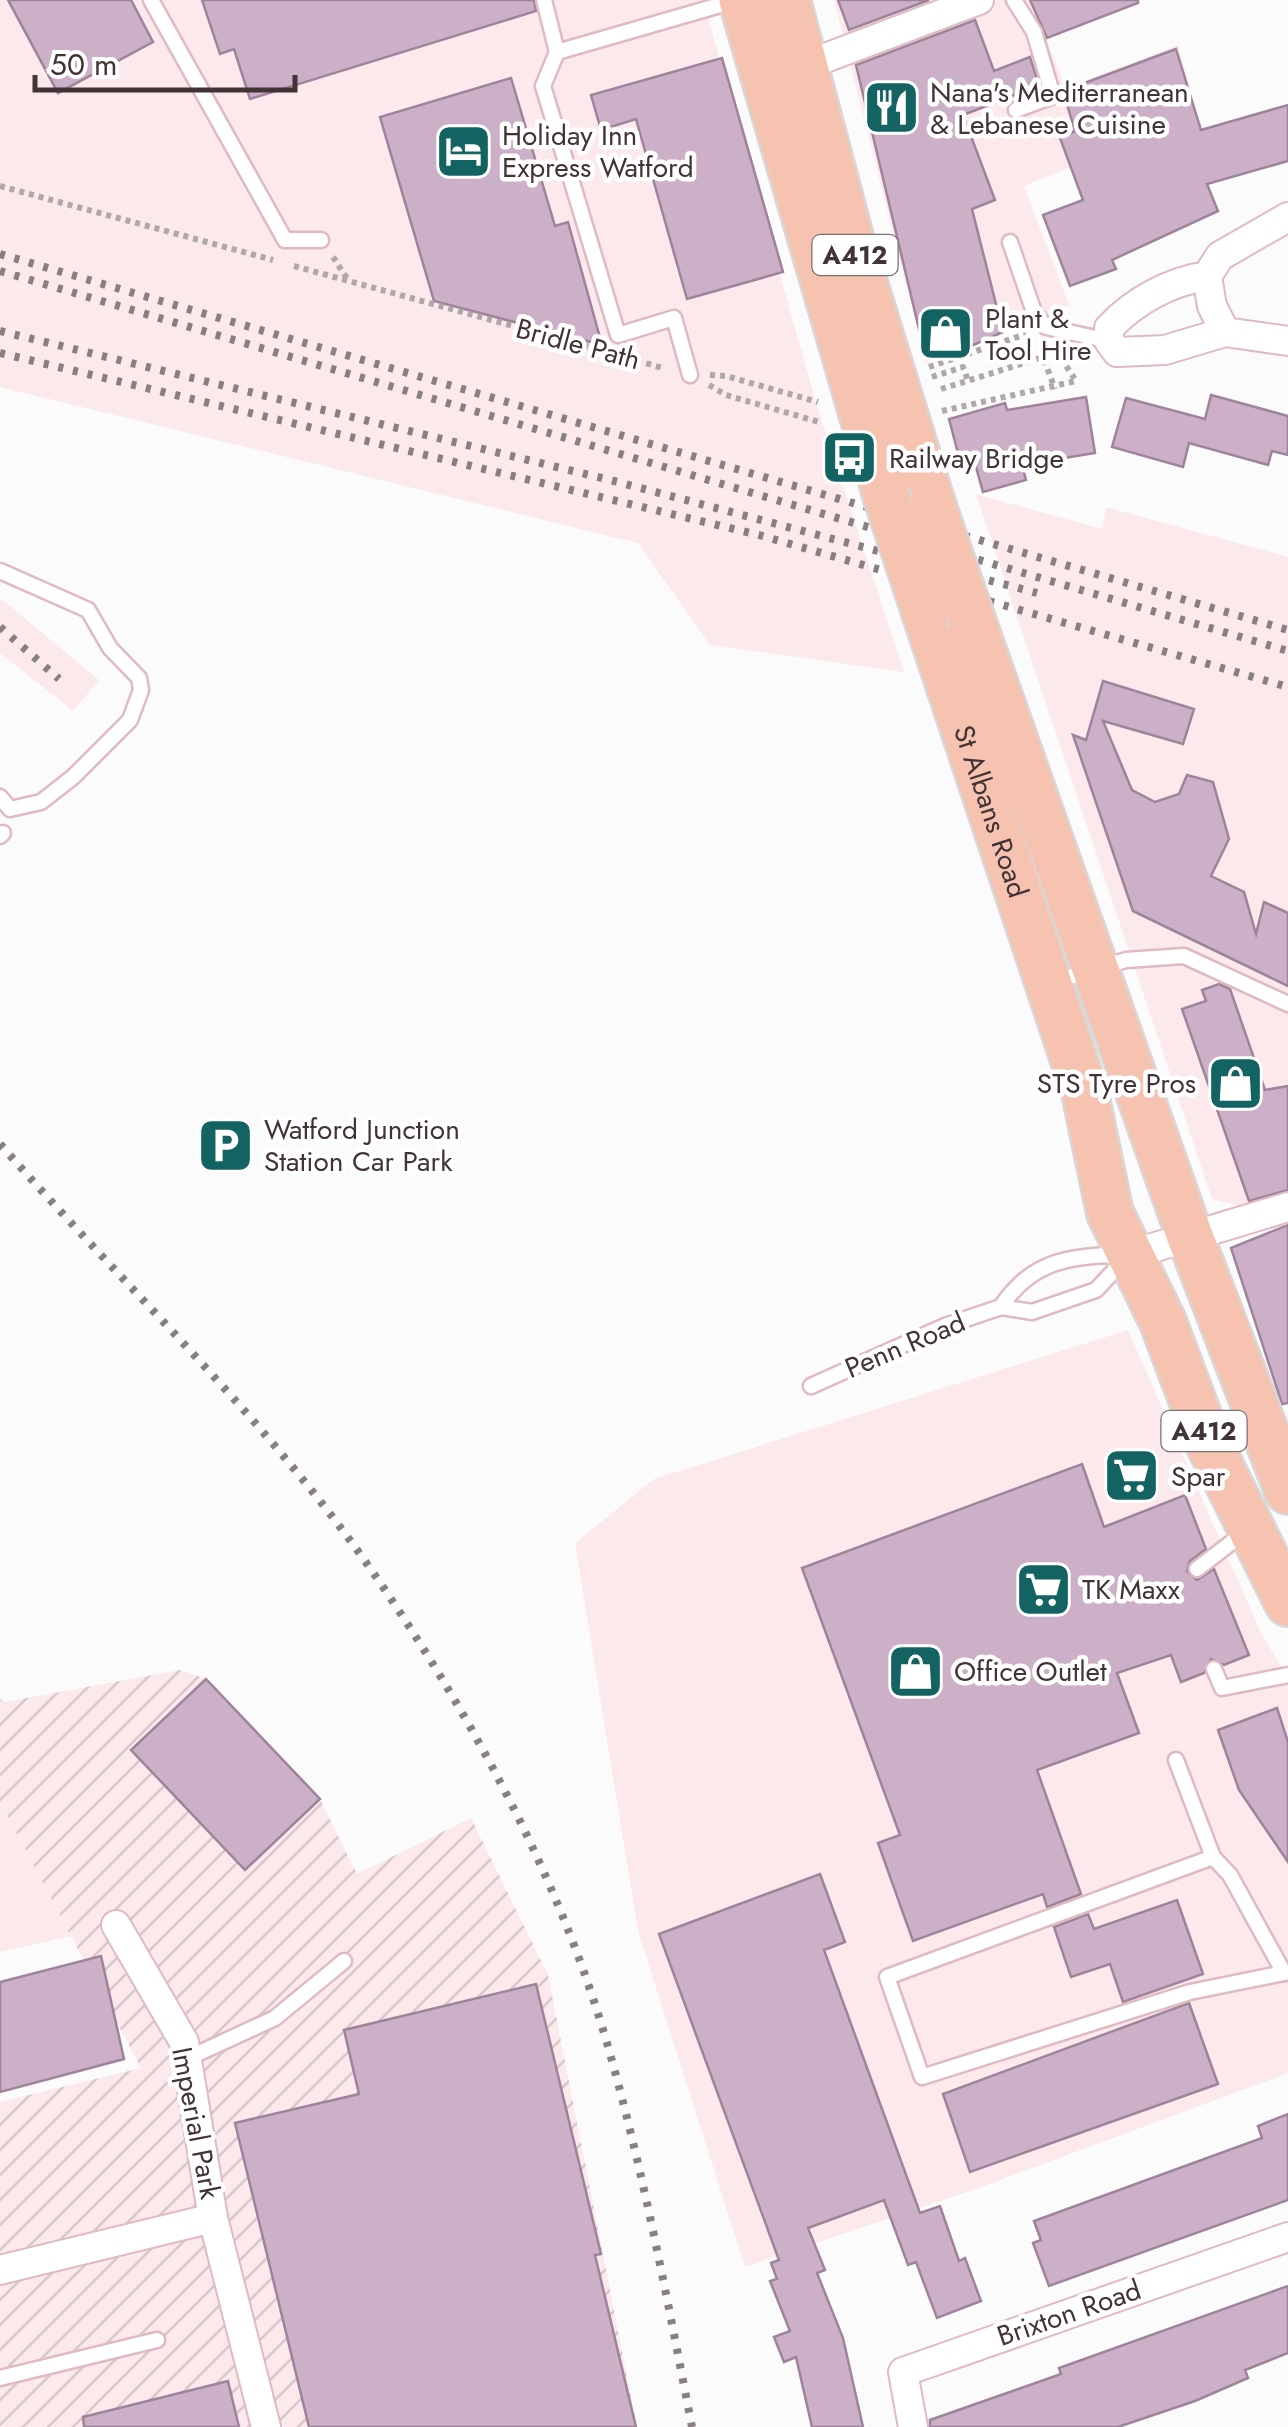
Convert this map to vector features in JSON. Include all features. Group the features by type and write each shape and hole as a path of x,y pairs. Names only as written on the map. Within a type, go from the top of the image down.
{"main road":[{"name":"St Albans Road","path":"740,0 886,495 1086,1092 1110,1213 1163,1322 1240,1509 1288,1604"},
{"name":"St Albans Road","path":"788,0 851,242 933,508 1189,1234 1276,1433 1288,1491"},
{"path":"1240,1509 1240,1458 1276,1433"}],"street":[{"path":"804,66 979,0"},
{"path":"1225,332 1212,306 1207,276 1220,256 1288,217"},
{"path":"1207,276 1181,280 1122,314 1109,328 1110,341 1117,352 1165,350 1225,332 1288,341"},
{"path":"1129,1255 1288,1207"},
{"name":"Imperial Park","path":"116,1925 184,2042 213,2218 266,2427"},
{"name":"Imperial Park","path":"0,2270 213,2218"},
{"name":"Brixton Road","path":"913,2427 904,2372 1288,2237"}],"lane":[{"path":"151,0 285,240 321,240"},
{"path":"544,0 557,52 543,86 618,335 674,318 690,375"},
{"path":"557,52 740,0"},
{"path":"1014,0 1034,32 1053,96 1016,110"},
{"path":"1010,242 1034,312 1046,328 1110,341"},
{"path":"0,570 88,610 110,648 138,678 141,690 138,706 112,741 41,802 10,809 0,798"},
{"path":"1049,984 1126,960 1184,956 1288,1004"},
{"name":"Penn Road","path":"1001,1307 1018,1281 1037,1272 1081,1255 1129,1255"},
{"name":"Penn Road","path":"811,1386 945,1326 1001,1307 1032,1312 1096,1290 1129,1255"},
{"path":"1196,1568 1240,1509"},
{"path":"1214,1669 1222,1688 1288,1675"},
{"path":"1176,1760 1213,1857 1230,1875 1286,1973 1190,1992 922,2078 886,1977 1213,1857"},
{"path":"186,2059 276,2018 344,1961"},
{"path":"0,2378 157,2340"}],"path":[{"name":"Bridle Path","path":"0,186 690,375 726,376 809,399"},
{"path":"923,368 1046,328 1076,381 1055,389 936,413"},
{"path":"940,389 1042,357 1055,389"},
{"path":"926,378 964,367 968,381"},
{"path":"690,375 726,395 819,422"}],"shaded area":[{"path":"0,0 703,0 818,410 904,672 710,645 638,543 0,387"},
{"path":"834,0 1030,0 1066,88 1178,45 1197,117 1024,186 1069,305 926,363"},
{"path":"976,494 1102,529 1106,507 1288,557 1288,1196 1245,1207 1212,1199"},
{"path":"0,598 99,680 73,711 0,653"},
{"path":"1128,1330 1261,1633 1288,1678 1288,2073 973,2190 745,2267 638,1931 575,1543 654,1479"},
{"path":"180,1670 206,1679 320,1799 357,1874 471,1818 548,1975 637,2427 0,2427 0,2102 141,2068 0,1802 0,1699 5,1702"},
{"path":"0,1802 71,1936 0,1952"}],"building":[{"path":"8,0 131,0 153,42 58,93"},
{"path":"202,0 534,0 536,11 250,99 234,49 220,54"},
{"path":"838,0 929,0 849,30"},
{"path":"1030,0 1138,0 1138,3 1047,38"},
{"path":"975,20 994,71 1030,57 1039,86 963,115 995,200 972,209 1003,332 971,346 925,354 856,65"},
{"path":"1176,49 1201,130 1288,105 1288,161 1207,184 1218,211 1112,260 1116,269 1070,286 1043,215 1083,200 1060,138 1075,131 1063,91"},
{"path":"722,58 783,272 687,299 636,119 601,130 591,95"},
{"path":"511,78 555,226 568,222 602,345 434,301 380,117"},
{"path":"1211,395 1288,416 1288,455 1272,451 1268,465 1189,443 1183,467 1112,447 1126,398 1205,419"},
{"path":"1086,397 1095,453 1022,465 1026,480 983,492 972,453 959,457 949,419 1005,403 1007,410"},
{"path":"1103,681 1194,709 1183,744 1103,721 1132,790 1155,802 1179,794 1187,775 1213,782 1229,839 1211,876 1244,892 1256,934 1264,902 1288,913 1288,986 1133,911 1073,735 1086,740"},
{"name":"STS Tyre Pros","path":"1219,984 1230,989 1265,1090 1288,1086 1288,1190 1249,1201 1182,1009 1206,1001 1202,990"},
{"path":"1288,1225 1288,1403 1282,1404 1231,1248"},
{"path":"1082,1464 1104,1527 1185,1495 1206,1549 1190,1561 1187,1571 1197,1580 1214,1569 1249,1655 1224,1665 1211,1659 1204,1673 1181,1682 1171,1655 1117,1673 1139,1733 1037,1770 1081,1894 1047,1907 1043,1894 913,1941 878,1843 900,1835 802,1568"},
{"path":"206,1679 320,1799 245,1870 131,1750"},
{"path":"1277,1708 1288,1742 1288,1862 1239,1790 1218,1730"},
{"path":"820,1874 845,1942 824,1950 920,2213 940,2206 959,2261 965,2258 981,2301 937,2318 916,2262 908,2265 884,2200 808,2228 825,2270 817,2273 843,2338 863,2427 812,2427 796,2357 784,2362 774,2337 790,2331 770,2281 777,2279 771,2263 779,2260 659,1934"},
{"path":"1177,1900 1203,1974 1123,2002 1110,1964 1071,1977 1054,1927 1088,1914 1094,1929"},
{"path":"101,1956 124,2059 0,2092 0,1982"},
{"path":"536,1984 601,2254 595,2255 636,2427 309,2427 235,2123 359,2094 344,2030"},
{"path":"1189,2003 1218,2084 970,2172 943,2094"},
{"path":"1288,2114 1288,2200 1049,2286 1033,2243 1041,2240 1034,2221 1262,2138 1258,2126"},
{"path":"1288,2286 1288,2353 1245,2370 1248,2378 1195,2401 1118,2427 930,2427 930,2420 1061,2374 1059,2368"},
{"path":"228,2381 239,2427 84,2427 83,2417"}],"railway":[{"path":"0,254 1288,630"},
{"path":"0,271 1288,651"},
{"path":"0,331 614,481 1037,593"},
{"path":"0,353 759,535 1288,687"},
{"path":"0,627 59,679"},
{"path":"0,1144 252,1419 300,1477 389,1596 486,1756 542,1868 607,2043 643,2186 692,2427"}],"place":[{"name":"Nana's Mediterranean & Lebanese Cuisine","path":"891,108"},
{"name":"Holiday Inn Express Watford","path":"463,151"},
{"name":"Plant & Tool Hire","path":"946,334"},
{"name":"Railway Bridge","path":"850,458"},
{"name":"STS Tyre Pros","path":"1235,1083"},
{"name":"Watford Junction Station Car Park","path":"225,1145"},
{"name":"Spar","path":"1132,1476"},
{"name":"TK Maxx","path":"1043,1589"},
{"name":"Office Outlet","path":"915,1671"}]}
